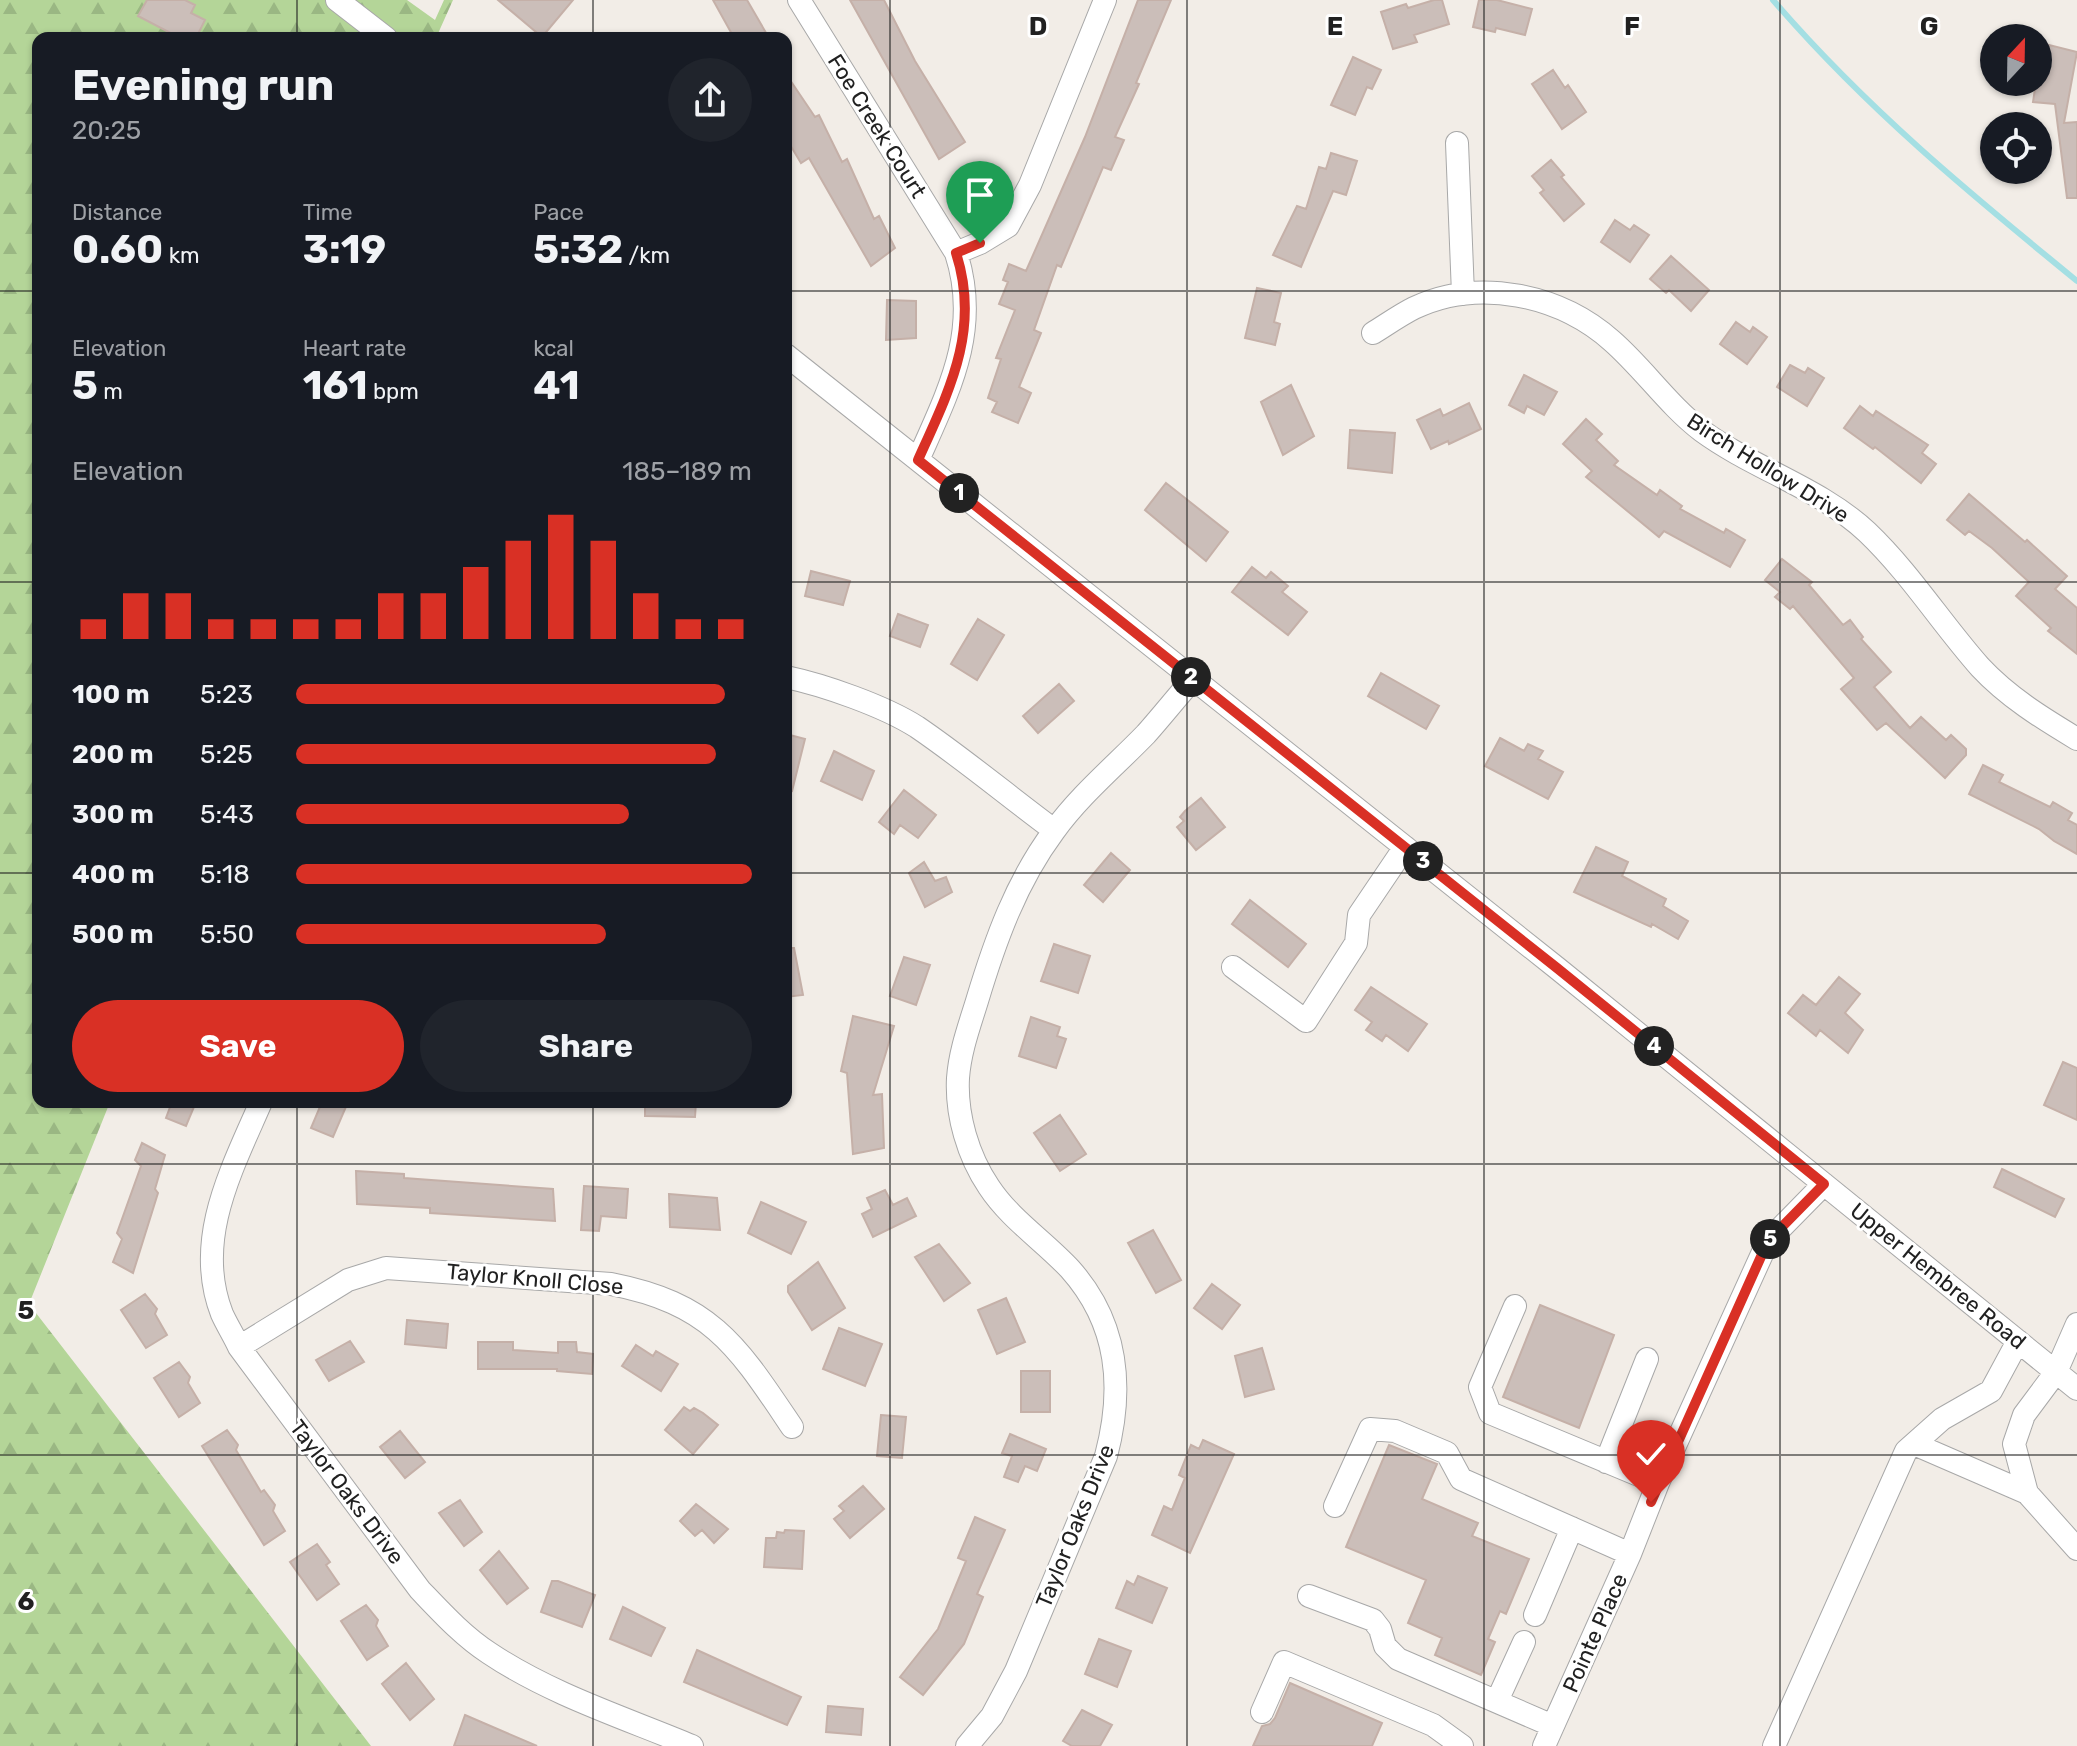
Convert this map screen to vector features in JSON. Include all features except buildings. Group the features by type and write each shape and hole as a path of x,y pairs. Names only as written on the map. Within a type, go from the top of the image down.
{"street":[{"path":"337,0 378,32"},
{"name":"Foe Creek Court","path":"799,0 956,253 967,304 962,346 950,388 918,460"},
{"path":"956,253 1008,226 1030,185 1105,0"},
{"path":"1457,143 1463,294"},
{"name":"Birch Hollow Drive","path":"1373,333 1416,307 1463,294 1496,293 1528,297 1561,308 1588,322 1613,342 1671,404 1702,430 1829,503 1865,530 1892,558 1982,668 2028,709 2077,739"},
{"name":"Upper Hembree Road","path":"792,360 1405,847 2077,1389"},
{"path":"792,678 882,710 915,726 1054,830"},
{"name":"Taylor Oaks Drive","path":"967,1746 992,1716 1016,1671 1106,1456 1115,1423 1118,1389 1111,1344 1094,1303 1070,1270 1008,1210 989,1187 969,1150 959,1106 962,1049 995,941 1020,884 1054,830 1193,679"},
{"path":"1233,967 1306,1021 1356,943 1359,915 1405,847"},
{"name":"Taylor Oaks Drive","path":"258,1108 216,1212 212,1248 214,1281 222,1312 239,1347 420,1590 454,1626 488,1653 541,1682 692,1746"},
{"name":"Pointe Place","path":"1548,1736 1768,1241 1824,1184"},
{"name":"Taylor Knoll Close","path":"239,1347 348,1280 386,1268 611,1284 645,1290 676,1302 716,1328 747,1360 792,1427"},
{"path":"1515,1306 1480,1387 1490,1413 1658,1483"},
{"path":"2027,1493 2014,1444 2024,1415 2056,1372 2077,1324"},
{"path":"1774,1746 1906,1451 1942,1419 1991,1391 2018,1341"},
{"path":"1606,1462 1647,1359"},
{"path":"1335,1506 1370,1429 1395,1431 1447,1453 1461,1479 1630,1554"},
{"path":"1914,1444 2027,1493 2077,1549"},
{"path":"1535,1615 1572,1528"},
{"path":"1309,1596 1373,1620 1380,1629 1385,1646 1398,1659 1497,1701 1548,1736"},
{"path":"1497,1701 1524,1642"},
{"path":"1262,1712 1284,1662 1433,1725 1462,1746"}],"green space":[{"path":"0,0 407,0 435,20 444,0 453,0 439,32 32,32 32,1108 108,1108 29,1304 371,1746 0,1746"}],"waterway":[{"path":"1773,0 1881,113 2077,281"}],"route":[{"path":"980,243 956,253 967,304 962,346 950,388 918,460 1824,1184 1768,1241 1651,1502"}]}
